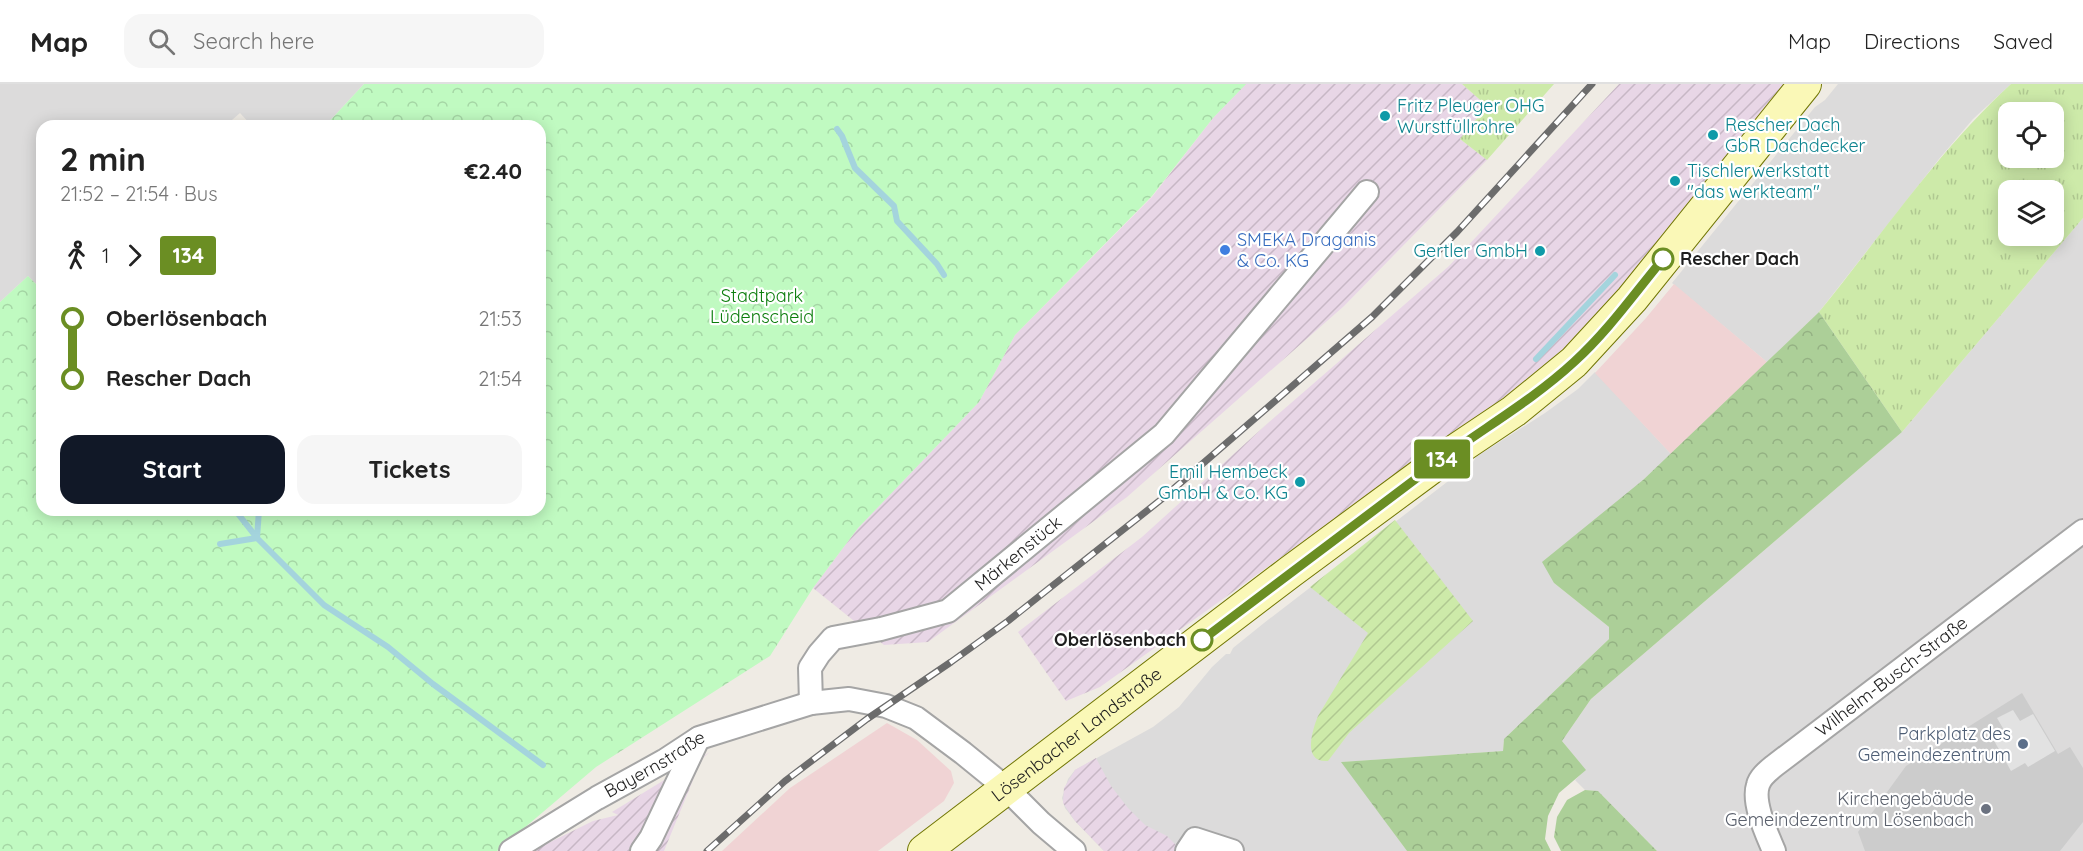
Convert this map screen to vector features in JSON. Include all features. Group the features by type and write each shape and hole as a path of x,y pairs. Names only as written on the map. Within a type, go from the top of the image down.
{"main road":[{"name":"Lösenbacher Landstraße","path":"924,851 1290,572 1447,456 1514,411 1574,362 1632,299 1805,84"}],"street":[{"name":"Märkenstück","path":"811,703 810,668 833,638 882,629 948,610 1164,434 1367,192"},
{"name":"Wilhelm-Busch-Straße","path":"1774,851 1759,812 1757,786 1761,779 1774,766 2083,531"},
{"path":"811,703 849,699 886,706 916,718 1006,788 1041,823 1074,851"},
{"name":"Bayernstraße","path":"510,851 699,738 811,703"},
{"path":"642,851 651,838 699,738"},
{"path":"1187,851 1195,839 1232,851"}],"shaded area":[{"path":"0,84 364,84 331,120 246,120 240,113 232,120 36,120 36,284 28,276 0,302"},
{"path":"1246,84 1462,84 1487,106 1460,139 1487,160 1344,306 1127,497 928,642 884,645 813,588 858,528 979,402 1015,335 1152,197 1213,118"},
{"path":"1619,84 1790,84 1583,334 1516,389 1100,687 1066,701 1018,632 1142,537 1268,423 1449,266"},
{"path":"1838,84 2011,84 1973,119 1939,159 1819,312 1767,362 1672,283 1815,107 1825,100"},
{"path":"2083,218 2083,851 1657,851 1598,791 1585,790 1575,780 1585,770 1562,741 1591,699 1902,432 2059,246 2064,246 2064,240"},
{"path":"1674,284 1767,362 1671,454 1595,373"},
{"path":"1595,372 1671,454 1643,480 1554,583 1609,627 1609,639 1504,739 1503,751 1342,762 1407,851 1104,851 1075,821 1065,808 1062,798 1068,779 1075,770 1153,727 1179,707 1212,667 1264,623 1473,462 1476,457 1545,413 1578,389"},
{"path":"2022,693 2058,754 2070,747 2083,768 2083,822 2060,851 1865,851 1858,832 1906,766"},
{"name":"Parkplatz des Gemeindezentrum","path":"2013,710 2020,721 2033,714 2055,751 2028,767 2025,763 2011,771 1992,737 2004,730 1997,718"},
{"path":"887,723 917,740 951,771 954,783 944,801 878,851 722,851 790,788"},
{"path":"710,752 698,768 664,851 532,851 593,821 618,815 612,812"},
{"path":"1096,758 1111,786 1128,808 1145,825 1167,836 1178,847 1177,851 1104,851 1075,821 1063,803 1064,788 1075,770"}],"green space":[{"name":"Stadtpark Lüdenscheid","path":"364,84 1246,84 1213,118 1152,196 1015,335 979,402 858,528 813,588 770,656 596,767 497,851 0,851 0,302 28,276 36,284 36,516 546,516 546,120 331,120"},
{"path":"1462,84 1554,84 1487,160 1460,139 1487,106"},
{"path":"2011,84 2083,84 2083,218 2064,240 2064,180 1998,180 1998,246 2059,246 1902,432 1819,312 1959,137"},
{"path":"1819,312 1902,432 1591,699 1562,741 1586,770 1559,793 1548,816 1545,839 1551,851 1407,851 1341,762 1503,751 1504,739 1609,639 1609,627 1554,583 1542,562 1643,480"},
{"path":"1395,520 1473,621 1349,733 1328,761 1320,760 1312,752 1311,745 1318,716 1368,633 1310,587"},
{"path":"1585,790 1598,791 1657,851 1561,851 1554,837 1557,817 1567,800"}],"waterway":[{"path":"837,129 855,168 894,206 897,221 937,264 944,275"},
{"path":"1536,359 1615,275"},
{"path":"240,516 257,538 324,605 388,647 433,684 543,765"},
{"path":"220,544 257,538 259,516"}],"railway":[{"path":"707,851 785,781 867,719 1008,621 1163,498 1372,317 1457,232 1592,84"}],"bus line":[{"name":"134","path":"1202,640 1447,456 1544,388 1596,339 1632,299 1663,259"}],"place":[{"name":"Fritz Pleuger OHG Wurstfüllrohre","path":"1385,116"},
{"name":"Rescher Dach GbR Dachdecker","path":"1713,135"},
{"name":"Tischlerwerkstatt \"das werkteam\"","path":"1675,181"},
{"name":"SMEKA Draganis & Co. KG","path":"1225,250"},
{"name":"Gertler GmbH","path":"1540,251"},
{"name":"Rescher Dach","path":"1663,259"},
{"name":"Emil Hembeck GmbH & Co. KG","path":"1300,482"},
{"name":"Oberlösenbach","path":"1202,640"},
{"name":"Parkplatz des Gemeindezentrum","path":"2023,744"},
{"name":"Kirchengebäude Gemeindezentrum Lösenbach","path":"1986,809"}]}
